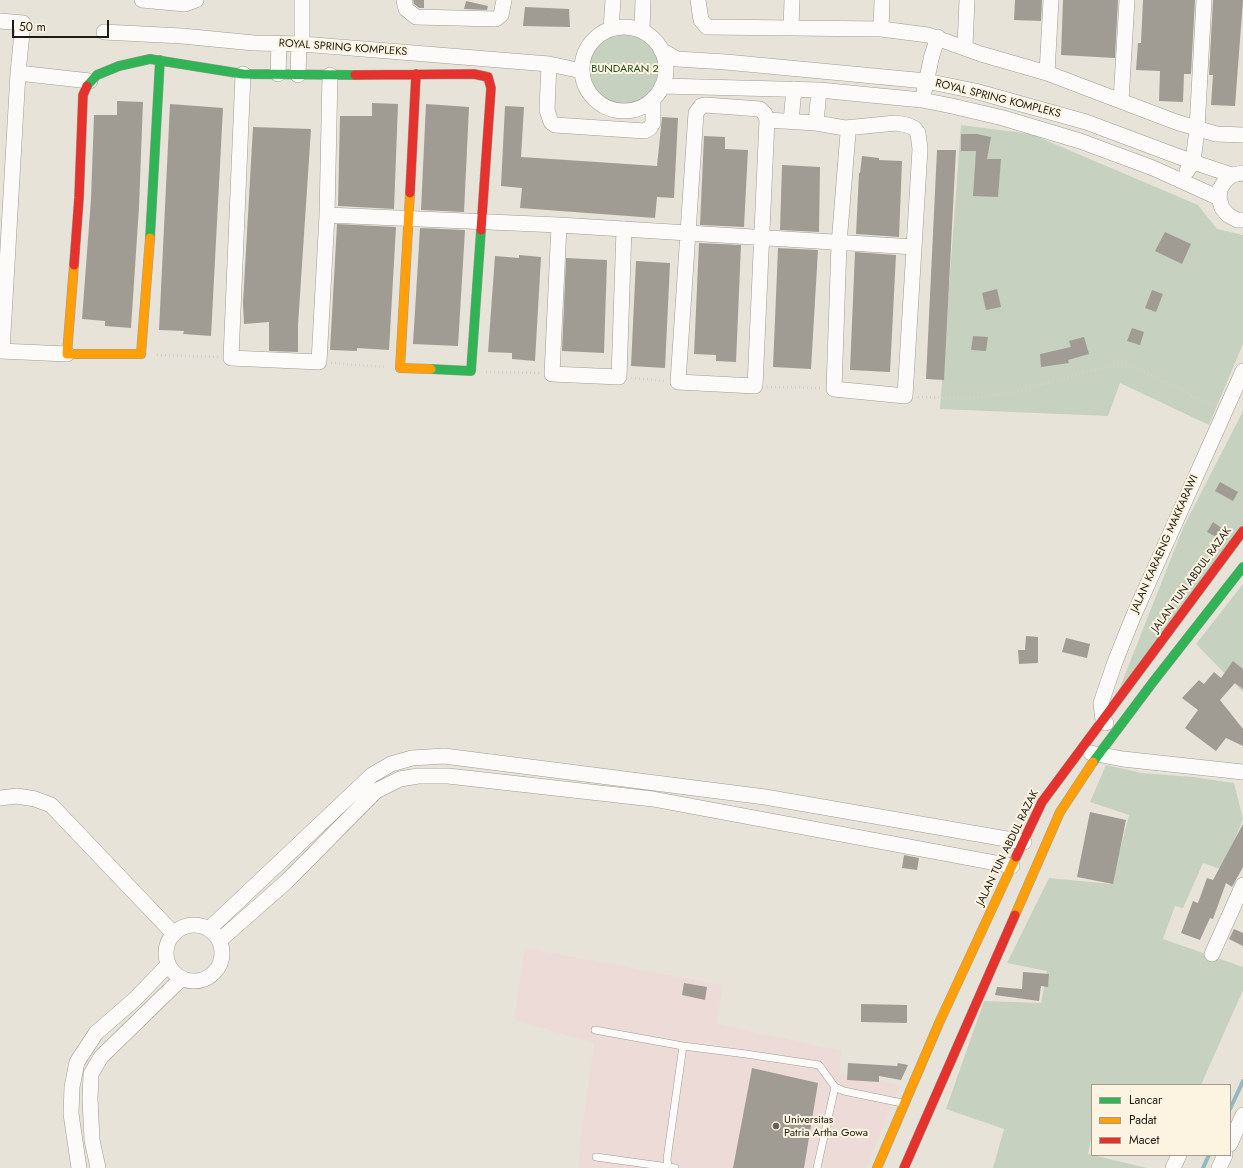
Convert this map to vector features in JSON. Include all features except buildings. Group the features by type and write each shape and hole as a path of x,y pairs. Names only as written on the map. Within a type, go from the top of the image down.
{"street":[{"path":"142,0 185,4 196,0"},
{"path":"298,75 302,0"},
{"path":"404,0 406,9 416,17 496,19 501,15 504,0"},
{"path":"611,29 613,0"},
{"path":"642,31 643,0"},
{"path":"698,0 701,20 707,27 881,29 938,37 1047,74 1197,129 1216,134 1243,135"},
{"path":"791,27 792,0"},
{"path":"881,29 882,0"},
{"path":"965,47 967,0"},
{"path":"1047,74 1051,0"},
{"path":"1121,101 1127,0"},
{"path":"1182,180 1193,162 1197,129 1204,0"},
{"path":"0,21 23,23 18,73 1,351 67,354 141,354 153,202 160,60"},
{"path":"626,27 642,31 656,43 661,50 666,68 662,86 653,99 647,104 632,110 616,110 602,104 590,93 584,79 582,71 584,56 592,42 598,36 611,29 626,27"},
{"name":"ROYAL SPRING KOMPLEKS","path":"104,32 279,44 300,44 549,64 582,71"},
{"path":"922,100 932,55 938,37"},
{"path":"278,74 279,44"},
{"name":"ROYAL SPRING KOMPLEKS","path":"661,50 677,59 726,62 926,82 976,91 1086,122 1193,162 1238,174"},
{"path":"67,354 78,198 83,95 90,81 102,73 138,60 160,60 244,74 330,76 416,74 482,75 488,77 490,82 482,223 471,371 400,368 416,74"},
{"path":"549,64 547,110 550,122 556,125 645,131 650,128 653,123 653,99"},
{"path":"18,73 90,81"},
{"path":"244,74 231,358 319,362 326,215 330,76"},
{"name":"ROYAL SPRING KOMPLEKS","path":"662,86 819,90 922,100 952,106 1054,132 1114,153 1182,180 1219,198 1220,189 1225,181 1238,174"},
{"path":"791,121 794,89"},
{"path":"816,123 819,90"},
{"path":"706,105 756,109 763,111 767,120 754,386 678,382 696,113 698,108 706,105"},
{"path":"767,120 816,123 845,128 896,123 914,128 918,133 920,149 904,396 834,389 840,244 848,133 845,128"},
{"path":"1219,198 1222,208 1228,216 1237,220 1243,220"},
{"path":"326,215 482,223 558,225 840,244 914,247"},
{"path":"558,225 552,374 619,377 624,229"},
{"name":"JALAN KARAENG MAKKARAWI","path":"1103,721 1103,697 1117,656 1243,371"},
{"name":"JALAN TUN ABDUL RAZAK","path":"877,1168 939,1022 1042,802 1079,750 1103,721 1243,531"},
{"path":"904,1168 1060,812 1153,682 1243,567"},
{"path":"1103,721 1116,733"},
{"path":"1079,750 1099,756 1243,772"},
{"path":"209,929 372,775 391,764 412,758 444,756 765,797 1024,842"},
{"path":"220,940 286,882 376,791 400,779 418,776 448,776 653,799 1012,866"},
{"path":"0,798 17,796 35,799 50,805 174,934"},
{"path":"1212,954 1243,885"},
{"path":"196,925 209,929 220,940 222,958 220,966 214,974 199,982 190,982 181,979 174,973 168,966 166,956 166,946 174,934 186,926 196,925"},
{"path":"79,1168 71,1114 72,1087 78,1062 96,1033 134,1000 168,966"},
{"path":"98,1168 92,1140 90,1099 91,1074 101,1057 181,979"},
{"path":"1231,1142 1243,1115"},
{"path":"1172,1168 1178,1156"},
{"path":"1219,1168 1225,1156"}],"lane":[{"path":"595,1030 683,1046 819,1065 835,1087 844,1091 904,1104"},
{"path":"596,1157 671,1168 668,1152 683,1046"},
{"path":"817,1168 835,1087"}],"path":[{"path":"141,354 231,358"},
{"path":"319,362 400,368"},
{"path":"904,396 963,398 1007,394 1120,364 1139,369 1225,411"},
{"path":"471,371 552,374"},
{"path":"619,377 678,382"},
{"path":"754,386 834,389"}],"shaded area":[{"path":"525,948 722,985 717,1024 841,1051 839,1075 885,1081 900,1086 866,1168 579,1168 580,1145 594,1043 514,1020"}],"green space":[{"name":"BUNDARAN 2","path":"623,32 637,35 650,43 658,56 661,70 658,84 650,97 637,105 623,108 609,105 596,97 588,84 585,70 588,56 596,43 609,35"},
{"path":"961,125 1031,134 1198,205 1217,229 1243,235 1243,344 1209,425 1120,383 1108,416 940,409"},
{"path":"1243,411 1243,535 1113,705 1183,528"},
{"path":"1243,584 1243,692 1196,644"},
{"path":"1106,765 1142,773 1193,777 1234,783 1243,819 1223,870 1203,863 1183,908 1175,906 1163,939 1243,967 1243,990 1201,1084 1091,1084 1091,1140 1088,1154 1091,1156 1147,1168 993,1168 1004,1129 946,1109 984,1001 1041,1003 1047,971 1007,963 1049,878 1111,884 1129,815 1090,802"}],"waterway":[{"path":"1231,1107 1243,1081"},
{"path":"1203,1168 1209,1156"}],"traffic: fast":[{"path":"87,86 97,75 119,66 150,59 243,74 355,75"},
{"path":"150,238 160,60"},
{"path":"431,369 471,371 481,230"},
{"path":"1093,762 1153,682 1243,567"}],"traffic: slow":[{"path":"410,193 400,368 431,369"},
{"path":"74,265 67,354 141,354 150,238"},
{"path":"1015,915 1060,812 1093,762"},
{"path":"877,1168 939,1023 1016,857"}],"traffic: jam":[{"path":"410,193 416,74"},
{"path":"355,75 474,74 488,77 491,88 481,230"},
{"path":"74,265 79,198 83,95 87,86"},
{"path":"1016,857 1042,802 1243,531"},
{"path":"904,1168 1015,915"}],"place":[{"name":"Universitas Patria Artha Gowa","path":"776,1126"}]}
